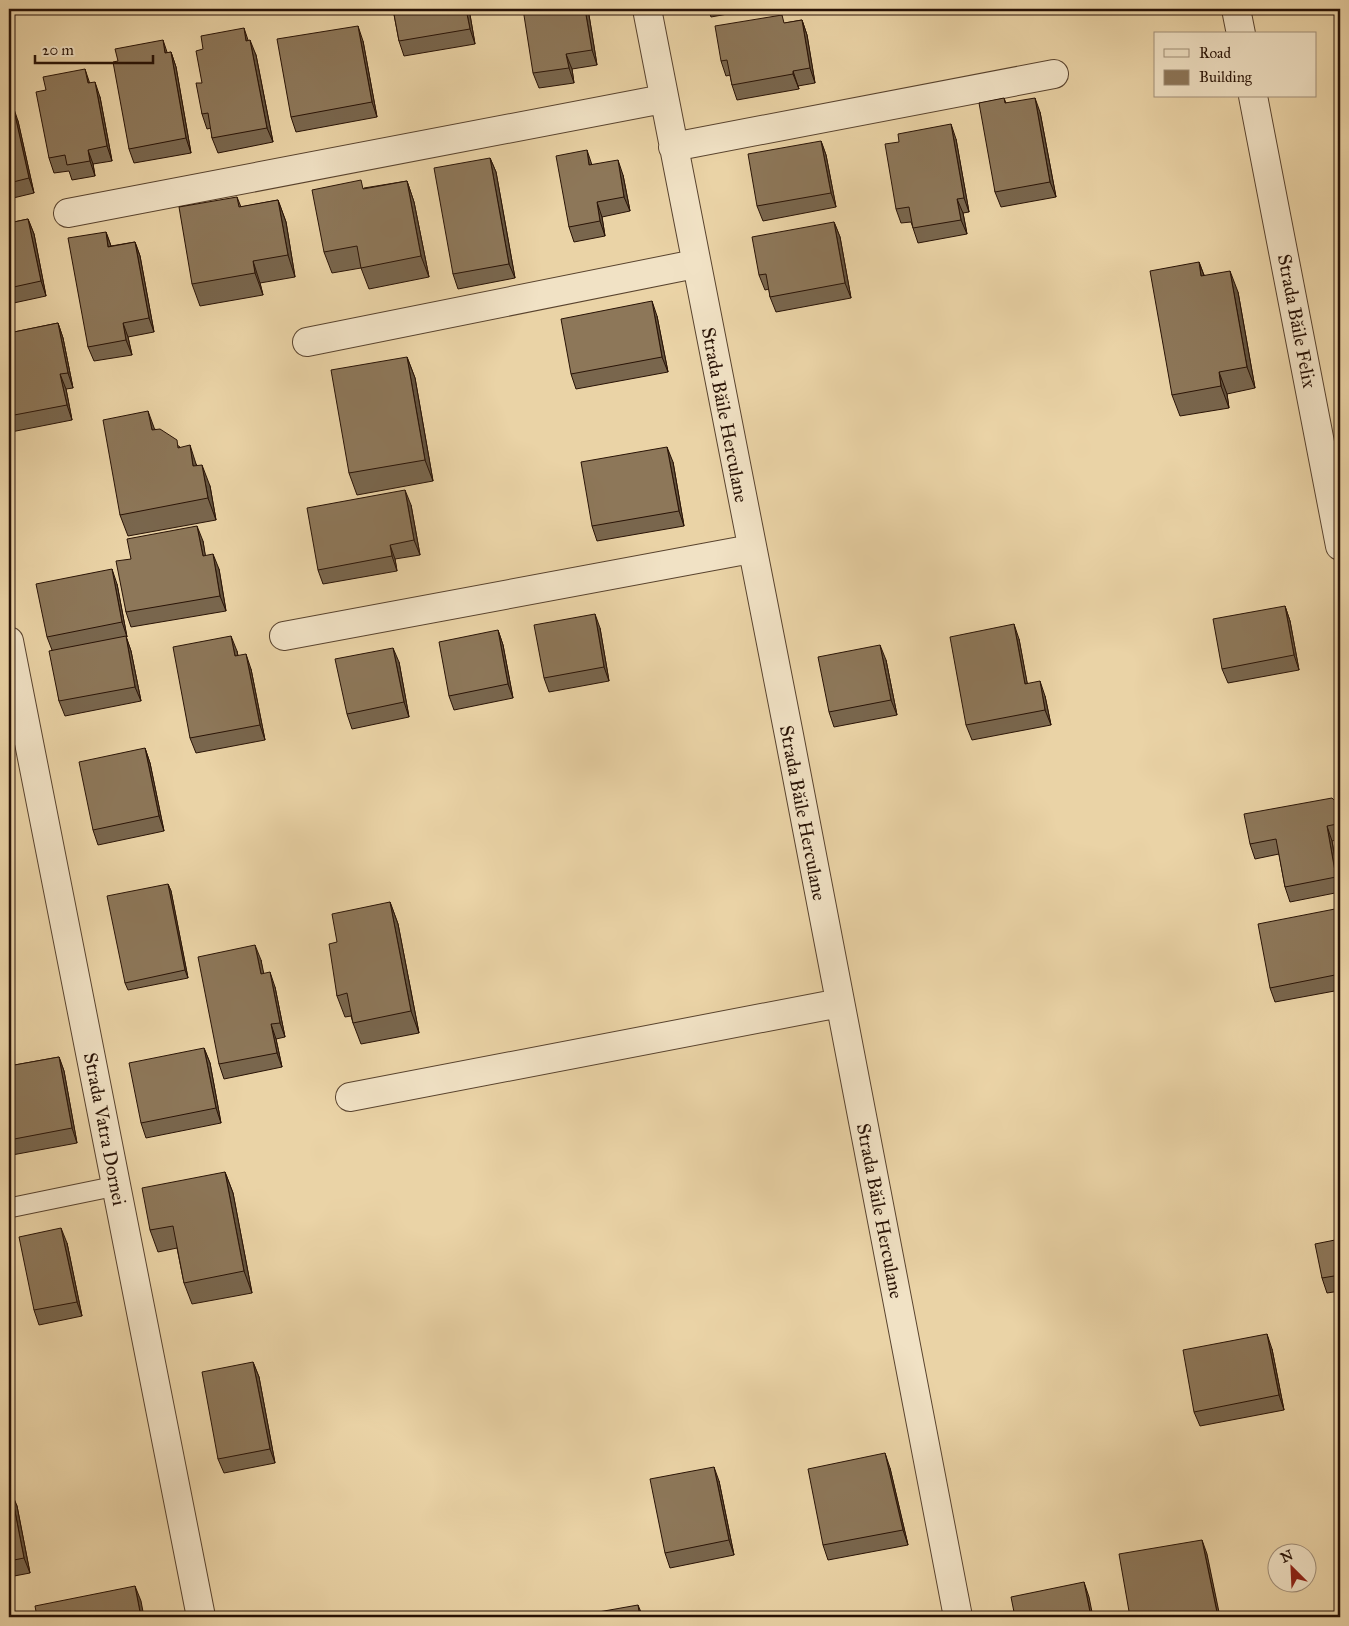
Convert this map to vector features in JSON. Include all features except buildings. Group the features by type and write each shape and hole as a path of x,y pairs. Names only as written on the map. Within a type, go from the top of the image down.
{"street":[{"name":"Strada Băile Herculane","path":"647,9 958,1617"},
{"path":"1236,9 1241,32"},
{"path":"673,147 1054,74"},
{"name":"Strada Băile Felix","path":"1253,98 1340,546"},
{"path":"68,213 663,99"},
{"path":"307,342 696,264"},
{"path":"284,636 752,549"},
{"name":"Strada Vatra Dornei","path":"9,641 201,1617"},
{"path":"350,1097 840,1003"}],"lane":[{"path":"9,1208 116,1186"}]}
